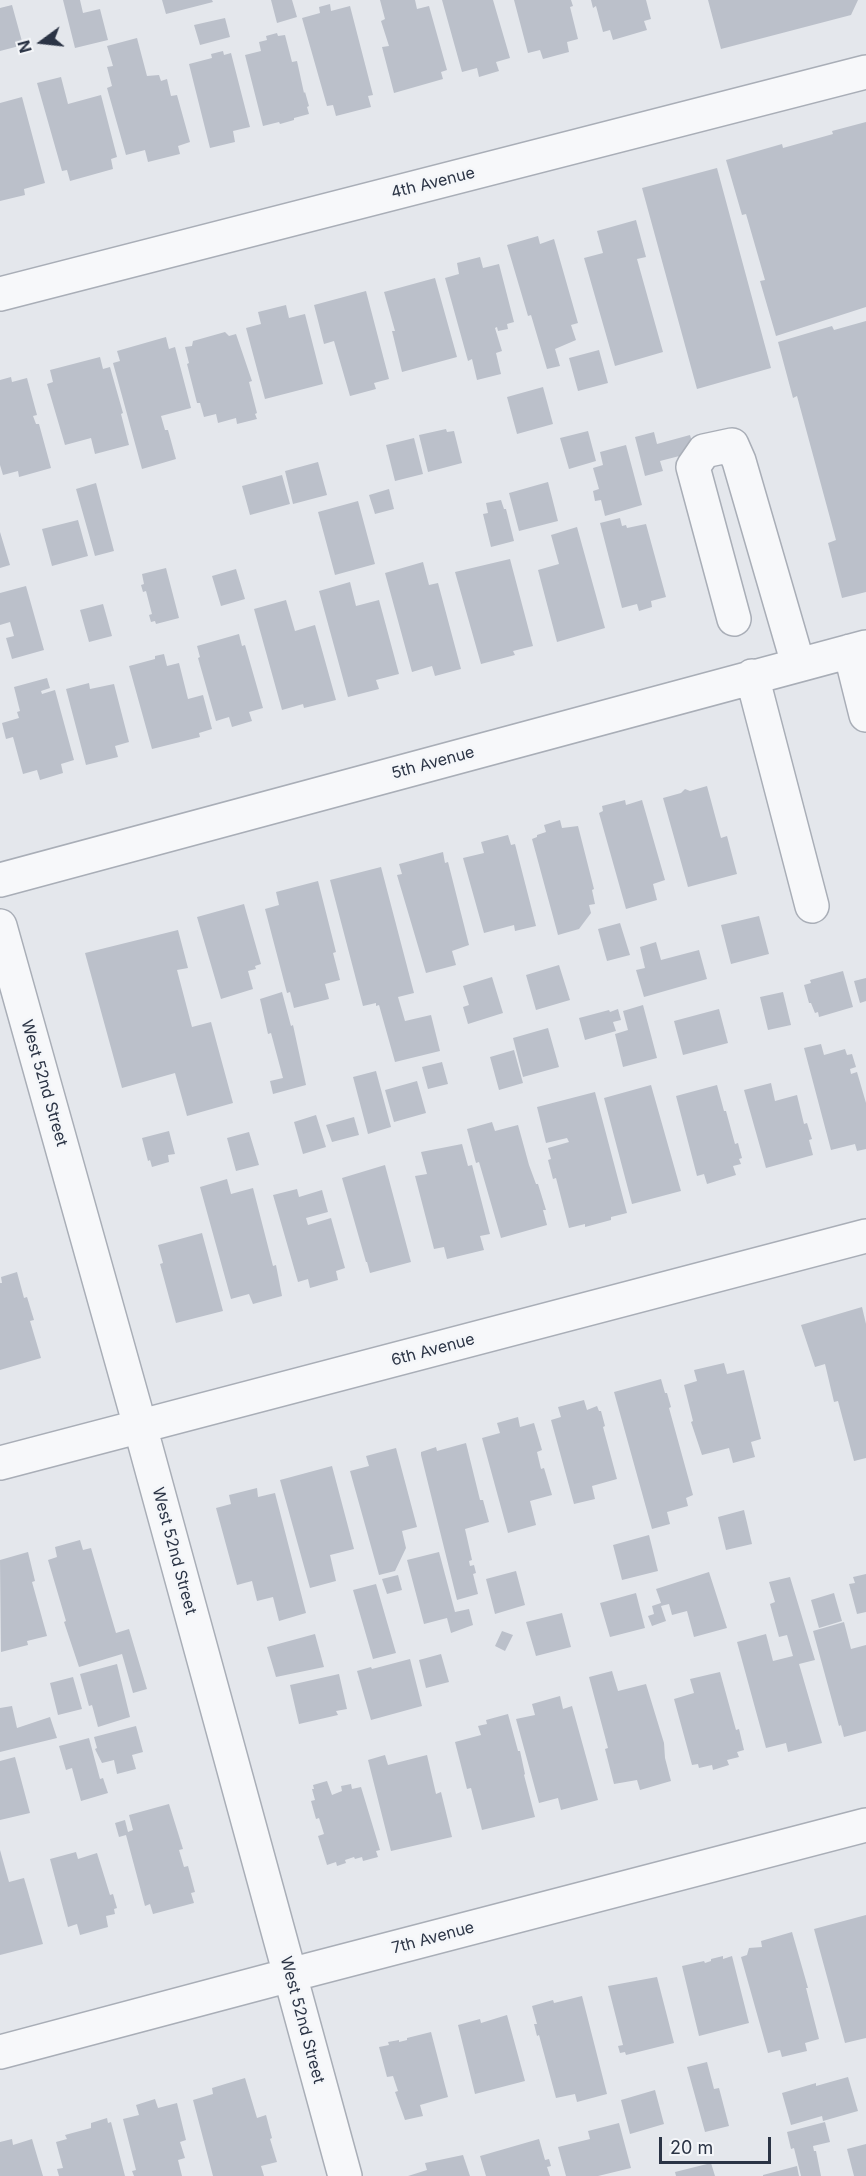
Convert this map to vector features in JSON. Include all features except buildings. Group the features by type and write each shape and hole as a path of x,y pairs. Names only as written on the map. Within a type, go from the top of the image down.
{"street":[{"name":"4th Avenue","path":"0,294 866,72"},
{"path":"734,619 693,467 704,451 732,445 739,461 798,664"},
{"path":"858,649 866,715"},
{"name":"5th Avenue","path":"0,880 858,649"},
{"path":"752,676 812,906"},
{"name":"West 52nd Street","path":"0,926 140,1426 345,2176"},
{"name":"6th Avenue","path":"0,1463 866,1236"},
{"name":"7th Avenue","path":"0,2052 290,1974 866,1825"}]}
